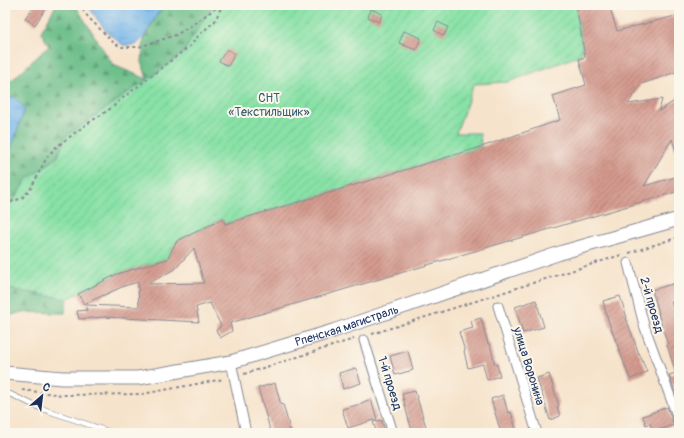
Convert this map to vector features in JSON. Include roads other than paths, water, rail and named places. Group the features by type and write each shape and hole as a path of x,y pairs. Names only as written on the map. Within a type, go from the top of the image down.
{"main road":[{"name":"Рпенская магистраль","path":"5,373 62,378 138,378 231,362 333,331 564,252 679,219"}],"street":[{"name":"2-й проезд","path":"628,263 644,325 679,421"},
{"name":"улица Воронина","path":"498,306 536,433"},
{"name":"1-й проезд","path":"363,338 393,433"},
{"path":"231,362 246,433"}],"lane":[{"path":"5,394 10,394 40,408 113,433"}],"water":[{"path":"87,5 167,5 158,13 144,37 136,45 123,45 107,32"},
{"path":"14,97 25,108 10,152 5,159 5,98"}],"park label":[{"name":"СНТ «Текстильщик»","path":"269,105"}]}
